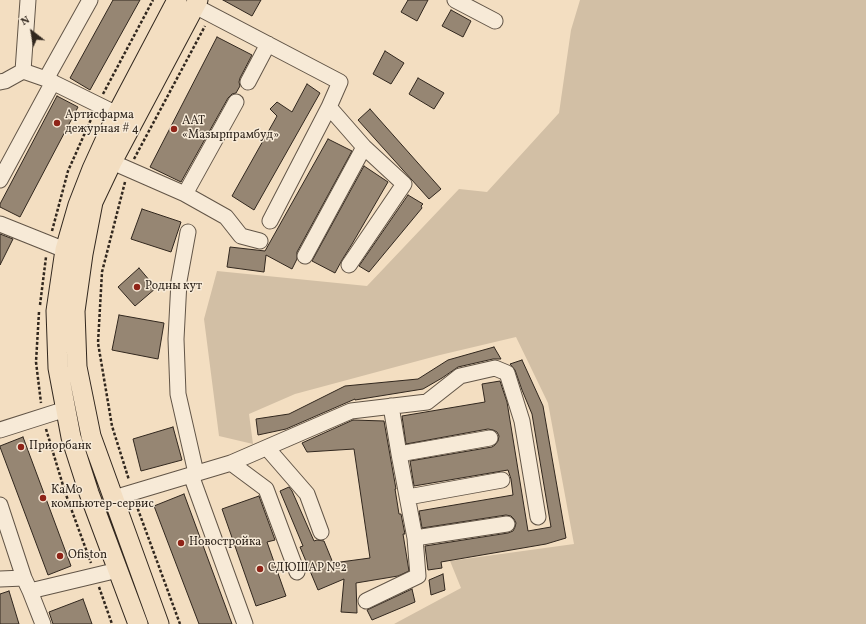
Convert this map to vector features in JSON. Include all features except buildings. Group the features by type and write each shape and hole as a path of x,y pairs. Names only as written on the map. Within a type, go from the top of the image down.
{"main road":[{"path":"159,624 91,436 77,367 74,252 78,205 92,169 117,114 190,2"},
{"path":"138,624 89,493 71,437 58,368 56,311 74,252 93,202 121,166 190,2"}],"lane":[{"path":"23,71 28,0"},
{"path":"0,180 90,0"},
{"path":"455,0 495,21"},
{"path":"190,2 340,82 329,107 270,221"},
{"path":"248,82 268,44"},
{"path":"0,82 23,71 50,80 117,114"},
{"path":"185,194 236,102"},
{"path":"329,107 364,148 404,184 349,265"},
{"path":"305,256 364,148"},
{"path":"121,166 185,194 226,217 242,236 260,241"},
{"path":"0,224 74,252"},
{"path":"188,232 179,281 176,339 178,394 194,474 245,624"},
{"path":"114,498 231,463 351,411 427,402 460,376 495,368 507,373 522,420 538,517"},
{"path":"366,601 418,576 415,538 408,497 398,454 391,406"},
{"path":"0,430 66,409"},
{"path":"398,454 490,438"},
{"path":"266,448 307,494 321,532"},
{"path":"231,463 266,489 297,572"},
{"path":"408,497 502,480"},
{"path":"0,506 27,584 43,624"},
{"path":"415,538 507,524"},
{"path":"0,579 27,584 118,570"}],"path":[{"path":"180,624 132,493 112,426 98,343 102,272 121,166 212,15"}],"shaded area":[{"path":"580,0 866,0 866,624 394,624 461,588 450,561 574,544 548,403 516,337 440,355 295,394 249,414 253,444 219,436 204,319 217,271 367,286 459,189 487,192 559,113 571,30"}],"place":[{"name":"Артисфарма дежурная # 4","path":"57,123"},
{"name":"ААТ «Мазырпрамбуд»","path":"174,129"},
{"name":"Родны кут","path":"137,287"},
{"name":"Приорбанк","path":"21,447"},
{"name":"КаМо компьютер-сервис","path":"43,498"},
{"name":"Новостройка","path":"181,543"},
{"name":"Ofiston","path":"60,556"},
{"name":"СДЮШАР №2","path":"260,569"}]}
